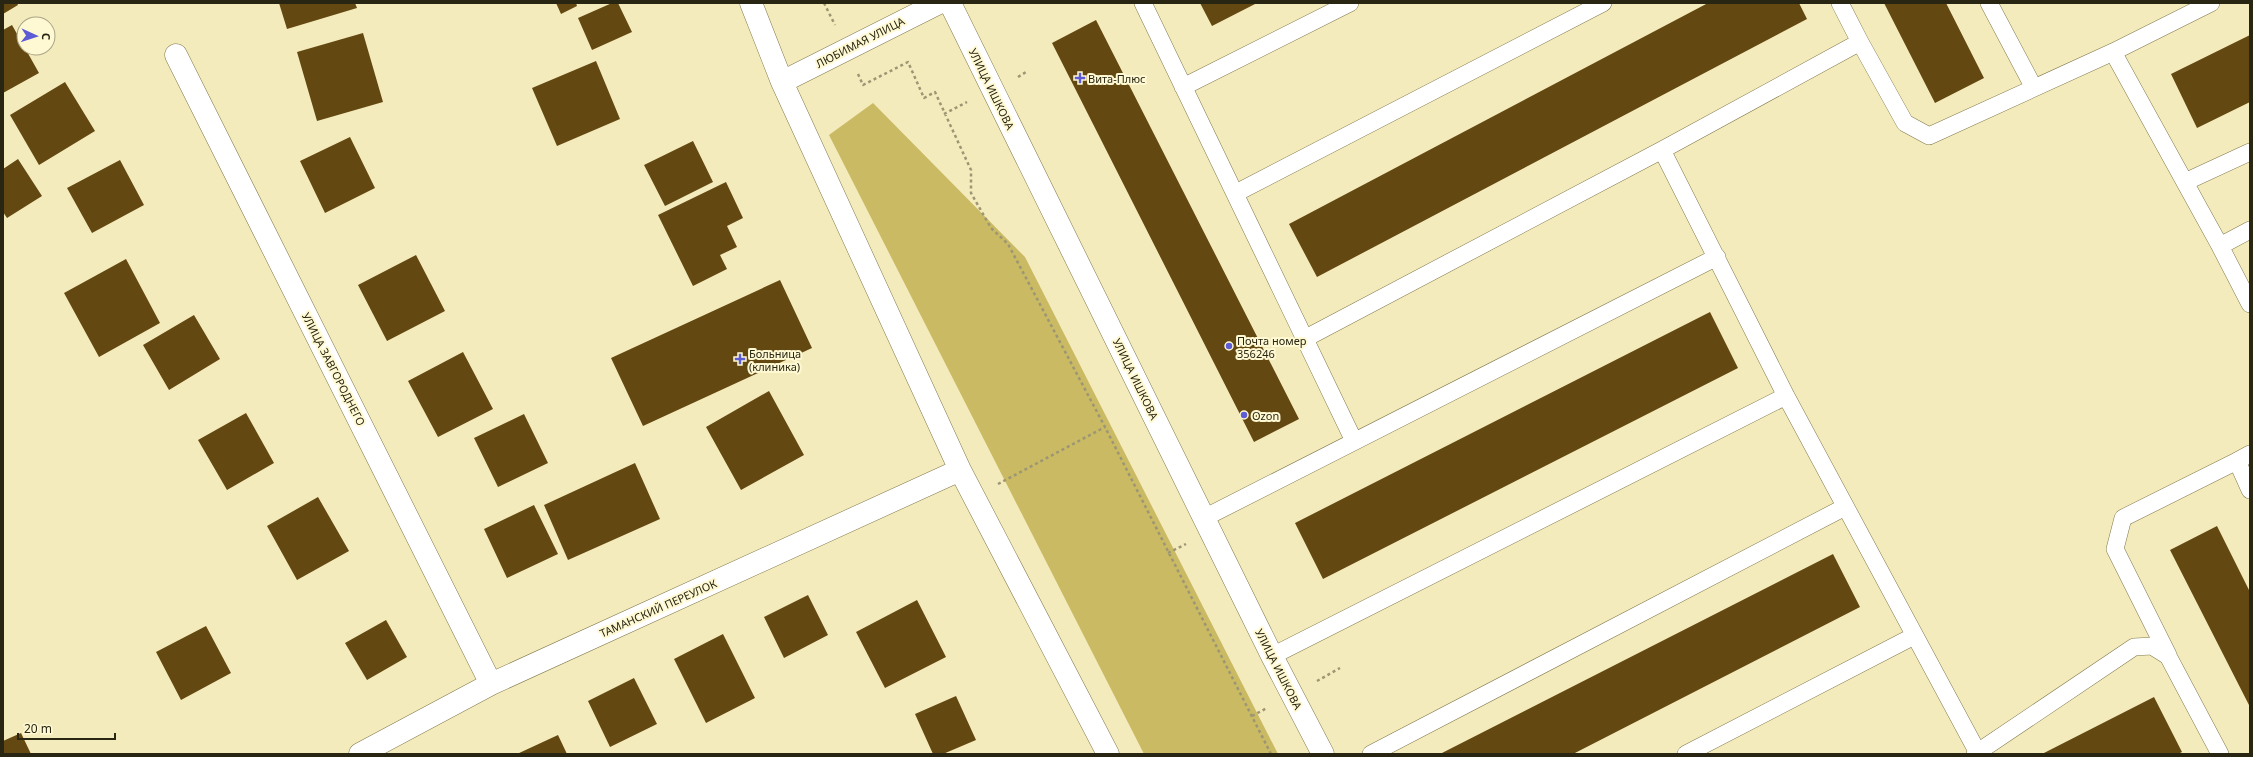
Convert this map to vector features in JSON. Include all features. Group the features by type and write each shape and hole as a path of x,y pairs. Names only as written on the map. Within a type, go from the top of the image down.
{"street":[{"path":"750,3 782,82 960,470 1108,754"},
{"name":"ЛЮБИМАЯ УЛИЦА","path":"782,82 939,3"},
{"name":"УЛИЦА ИШКОВА","path":"950,3 1272,656 1323,754"},
{"name":"УЛИЦА ЗАВГОРОДНЕГО","path":"176,55 491,684"},
{"name":"ТАМАНСКИЙ ПЕРЕУЛОК","path":"360,754 491,684 960,470"}],"lane":[{"path":"1143,3 1306,338 1354,441"},
{"path":"1183,87 1350,3"},
{"path":"1236,194 1603,3"},
{"path":"1840,3 1904,124 1929,136 2113,52 2211,3"},
{"path":"1989,3 2034,88"},
{"path":"1306,338 1662,150 1860,42"},
{"path":"2113,52 2220,246 2250,304"},
{"path":"1662,150 1786,396 1976,753 2134,647 2152,646 2168,656"},
{"path":"2185,182 2250,152"},
{"path":"2220,246 2250,230"},
{"path":"1204,518 1717,257"},
{"path":"1272,656 1786,396"},
{"path":"2220,754 2168,656 2115,549 2123,518 2243,457 2250,490"},
{"path":"1370,754 1845,507"},
{"path":"1686,754 1914,636"}],"path":[{"path":"863,85 908,62 924,98 934,92 971,170 971,193 991,228 1008,244 1105,427 1271,754"},
{"path":"994,486 1105,427"}],"shaded area":[{"path":"873,103 1025,257 1278,754 1144,754 829,135"}],"building":[{"path":"3,3 17,3 18,5 3,14"},
{"path":"279,3 355,3 357,8 287,29"},
{"path":"556,3 576,3 577,6 561,14"},
{"path":"612,3 618,3 632,32 592,50 578,18"},
{"path":"1200,3 1257,3 1212,26"},
{"path":"1708,3 1799,3 1807,19 1317,277 1289,224"},
{"path":"1884,3 1946,3 1984,78 1935,103"},
{"path":"1096,20 1299,419 1254,442 1052,43"},
{"path":"12,25 16,32 16,56 29,56 39,73 3,93 3,30"},
{"path":"363,33 383,102 317,121 297,52"},
{"path":"2250,35 2250,102 2197,128 2171,74"},
{"path":"596,61 620,119 557,146 532,88"},
{"path":"65,82 95,131 39,165 10,115"},
{"path":"350,137 375,188 325,213 300,161"},
{"path":"693,141 713,182 665,206 644,165"},
{"path":"18,159 42,196 7,218 3,212 3,169"},
{"path":"120,160 144,205 92,233 67,188"},
{"path":"726,182 743,218 727,226 737,247 720,255 727,269 693,286 658,215"},
{"path":"416,255 445,311 387,341 358,285"},
{"path":"126,259 160,323 99,357 64,293"},
{"path":"780,280 812,348 643,426 611,358"},
{"path":"1710,312 1738,368 1323,579 1295,523"},
{"path":"194,315 220,359 169,390 143,345"},
{"path":"463,352 493,409 438,437 408,381"},
{"path":"769,391 804,455 741,490 706,427"},
{"path":"246,413 274,463 227,490 198,440"},
{"path":"524,414 548,463 498,487 474,438"},
{"path":"635,463 660,519 568,560 544,505"},
{"path":"318,497 349,551 297,580 267,526"},
{"path":"534,505 558,554 507,578 484,529"},
{"path":"2217,526 2250,592 2250,707 2170,550"},
{"path":"1833,554 1860,607 1573,754 1440,754"},
{"path":"808,595 828,635 784,658 764,617"},
{"path":"917,600 946,657 885,688 856,632"},
{"path":"386,620 407,657 367,680 345,643"},
{"path":"206,626 231,673 181,700 156,652"},
{"path":"723,634 755,698 706,723 674,659"},
{"path":"634,678 657,724 610,747 588,701"},
{"path":"956,696 976,740 943,754 933,754 915,714"},
{"path":"2154,697 2182,752 2178,754 2042,754"},
{"path":"21,733 31,754 3,754 3,741"},
{"path":"558,735 567,754 517,754"}],"place":[{"name":"Вита-Плюс","path":"1080,78"},
{"name":"Почта номер 356246","path":"1229,346"},
{"name":"Больница (клиника)","path":"740,359"},
{"name":"Ozon","path":"1244,415"}]}
